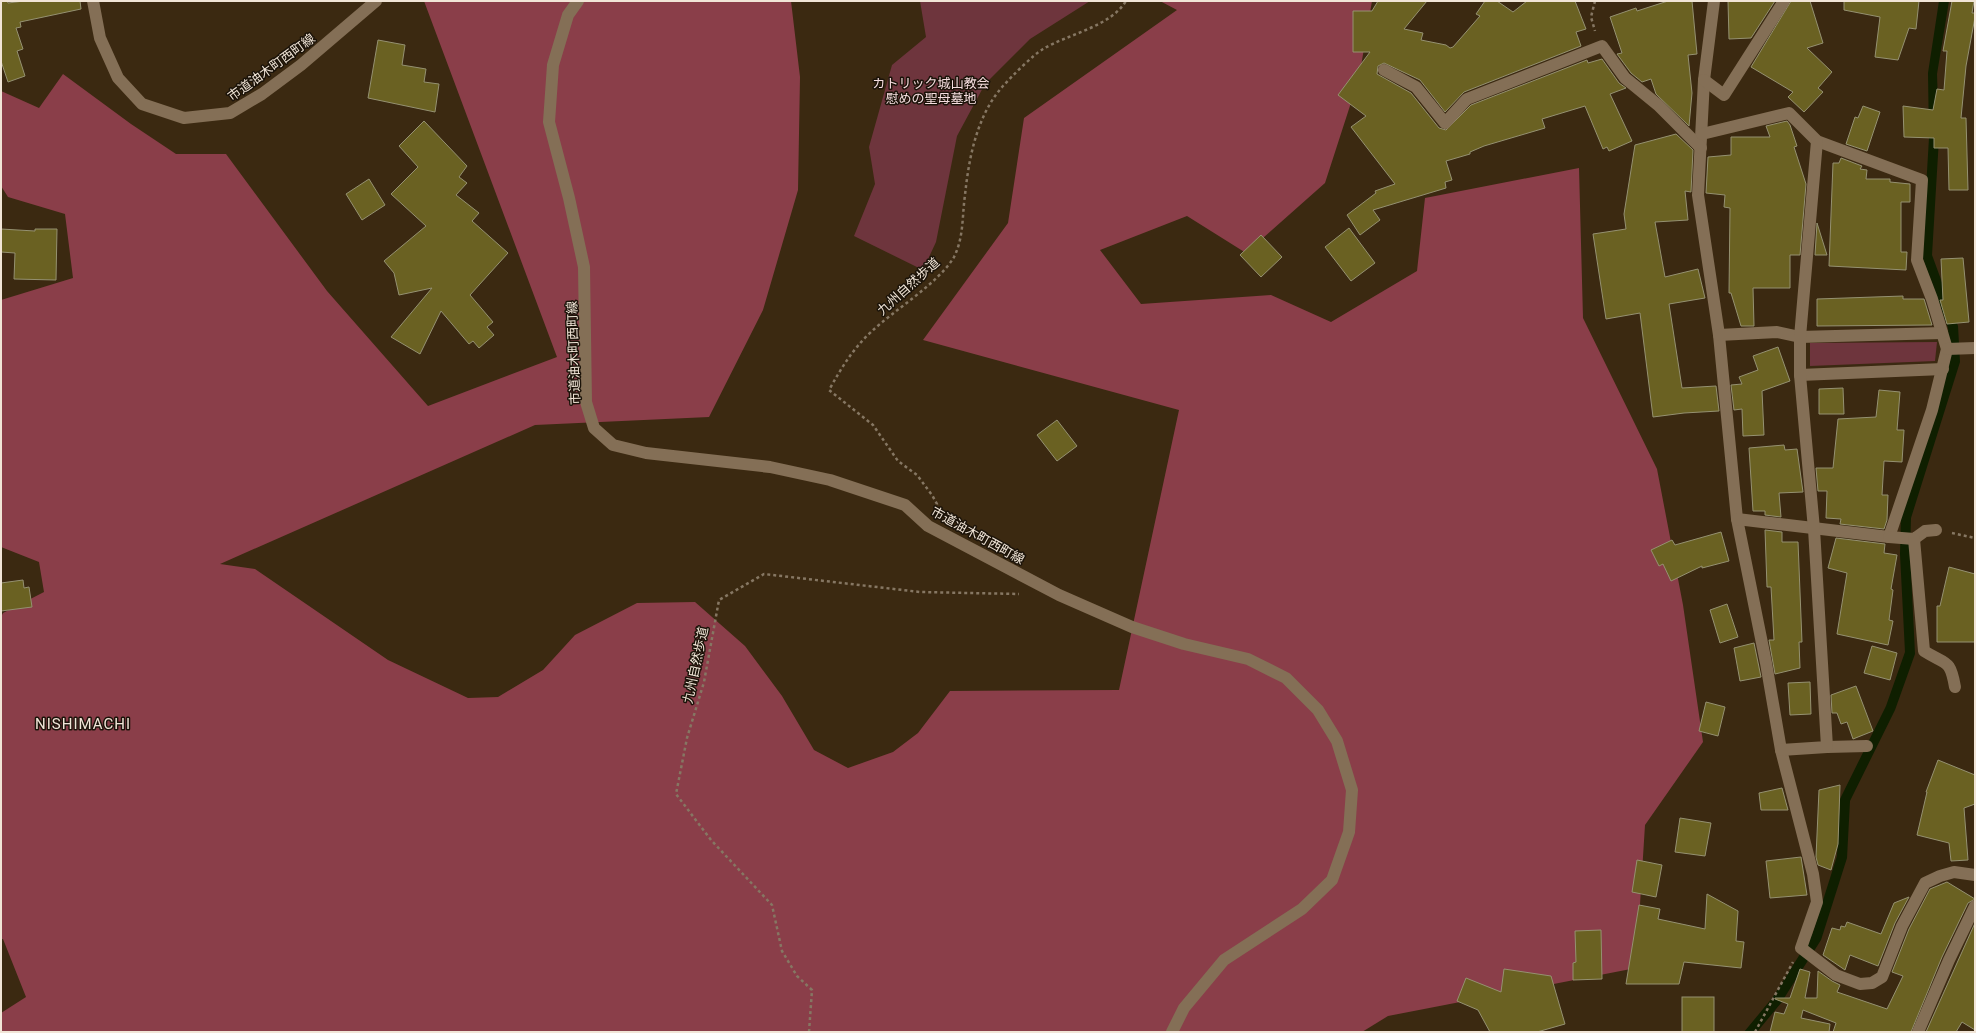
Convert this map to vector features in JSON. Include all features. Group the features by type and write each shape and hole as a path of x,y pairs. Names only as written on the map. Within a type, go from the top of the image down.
{"street":[{"name":"市道油木町西町線","path":"93,1 100,38 118,78 142,104 184,118 230,113 262,94 301,65 376,1"},
{"name":"市道油木町西町線","path":"578,1 568,15 553,65 548,122 569,198 584,267 586,402 594,428 613,445 646,453 770,467 830,480 905,505 928,526 1059,595 1132,627 1184,644 1248,659 1286,678 1318,710 1337,741 1352,790 1349,832 1332,880 1302,909 1224,960 1184,1008 1172,1032"},
{"path":"1714,1 1704,80 1698,195 1719,334 1737,519 1766,663 1781,750 1812,874 1817,902 1801,948 1836,974 1860,984 1872,983 1882,977 1902,926 1925,883 1940,876 1954,872 1975,875"},
{"path":"1704,80 1724,95 1784,1"},
{"path":"1384,70 1416,87 1445,123 1467,99 1602,46 1625,78 1658,105 1701,148"},
{"path":"1702,134 1789,112 1817,141 1922,180 1917,260 1932,299 1947,349 1932,410 1889,537"},
{"path":"1817,141 1800,337 1800,374 1814,529 1827,747"},
{"path":"1719,334 1777,332 1800,337 1942,333"},
{"path":"1947,349 1975,348"},
{"path":"1800,374 1943,369"},
{"path":"1737,519 1814,529 1914,539 1925,531 1936,530"},
{"path":"1914,539 1924,651 1948,663 1952,672 1955,687"},
{"path":"1781,750 1867,746"},
{"path":"1918,1032 1948,960 1975,906"}],"path":[{"name":"九州自然歩道","path":"928,526 937,504 932,495 917,475 898,461 873,425 829,390 845,360 871,332 939,275 953,257 961,237 971,152 981,120 1003,86 1043,49 1081,33 1114,14 1126,1"},
{"path":"1595,1 1591,17 1602,46"},
{"path":"1936,530 1975,538"},
{"name":"九州自然歩道","path":"809,1032 812,990 797,976 782,951 772,905 710,840 676,794 687,738 704,682 719,600 764,574 920,592 1020,594"},
{"path":"1755,1032 1801,948"}],"green space":[{"name":"カトリック城山教会 慰めの聖母墓地","path":"920,1 1090,1 1030,39 985,84 957,136 936,242 923,270 854,236 875,184 869,147 892,65 926,37"},
{"path":"1937,342 1935,361 1810,366 1810,343"}],"shaded area":[{"path":"424,1 791,1 800,77 798,190 763,310 709,417 535,425 220,564 255,569 388,660 468,698 498,697 543,670 575,635 637,603 695,602 745,646 782,696 814,750 848,768 893,752 918,733 950,691 1119,690 1179,410 923,340 1008,223 1024,118 1177,10 1160,1 1372,1 1359,78 1325,183 1246,253 1187,216 1100,250 1141,304 1271,295 1331,322 1417,271 1425,198 1579,168 1583,318 1657,469 1683,605 1703,742 1645,825 1636,968 1388,1016 1362,1032 1,1032 1,1013 26,997 3,939 1,939 1,617 3,613 44,592 39,562 1,547 1,300 73,278 65,214 8,197 1,186 1,91 39,108 63,74 131,124 176,154 226,154 327,291 428,406 557,357"},
{"path":"1939,1 1949,1 1937,74 1939,138 1932,255 1958,326 1960,362 1911,518 1910,553 1915,654 1895,710 1850,801 1847,858 1821,940 1781,1003 1757,1032 1744,1032 1773,997 1812,935 1837,856 1840,799 1886,706 1905,652 1900,554 1901,516 1950,361 1948,328 1922,256 1929,138 1928,73"}],"building":[{"path":"1,1 7,1 8,3 24,1 80,1 81,9 20,22 21,27 16,28 23,49 17,51 25,76 8,82 1,61"},
{"path":"1378,1 1427,1 1404,29 1423,33 1421,40 1446,45 1450,48 1453,47 1480,16 1476,14 1485,1 1497,1 1513,12 1527,1 1575,1 1586,29 1576,32 1581,46 1464,92 1445,112 1420,80 1384,63 1378,66 1377,74 1411,93 1439,128 1446,130 1471,105 1587,60 1588,63 1602,59 1619,83 1626,88 1610,94 1632,141 1609,151 1607,147 1603,149 1585,106 1542,119 1545,128 1484,146 1470,152 1470,154 1446,161 1452,180 1445,182 1446,188 1373,210 1380,220 1360,235 1347,215 1376,193 1375,191 1395,184 1351,127 1366,116 1338,95 1370,52 1353,52 1353,11 1372,11"},
{"path":"1668,1 1692,1 1697,54 1688,55 1692,93 1689,126 1656,94 1651,79 1642,82 1631,73 1617,54 1622,53 1610,17 1636,8 1637,11"},
{"path":"1728,1 1775,1 1751,38 1729,39"},
{"path":"1791,1 1810,1 1823,43 1807,48 1832,72 1818,88 1823,92 1804,112 1788,97 1793,92 1751,67"},
{"path":"1844,1 1919,1 1916,29 1909,28 1898,60 1875,57 1880,17 1844,10"},
{"path":"1952,1 1974,1 1972,13 1975,13 1975,17 1966,66 1961,118 1966,118 1968,190 1949,190 1948,148 1934,148 1934,138 1904,137 1903,106 1933,110 1937,89 1944,90 1947,51 1943,51"},
{"path":"378,40 405,45 402,65 426,69 424,82 439,84 435,112 368,98"},
{"path":"1863,106 1880,112 1867,151 1846,144 1855,117 1858,118"},
{"path":"424,121 467,166 459,177 467,183 456,195 479,213 472,221 508,253 470,295 493,322 487,327 494,335 479,348 473,341 469,344 441,311 420,354 391,337 432,288 399,295 394,273 384,261 426,226 391,194 418,167 399,146"},
{"path":"1787,121 1790,125 1797,146 1794,147 1806,184 1800,255 1790,255 1790,288 1753,288 1754,326 1741,326 1731,293 1729,293 1730,208 1724,207 1725,195 1706,193 1708,157 1731,155 1731,137 1770,137 1766,126"},
{"path":"1676,134 1693,150 1691,192 1685,191 1688,220 1655,222 1665,277 1698,269 1705,298 1669,304 1682,388 1716,386 1719,411 1653,417 1640,313 1606,319 1593,234 1626,229 1624,214 1635,145"},
{"path":"1841,158 1862,166 1860,169 1867,170 1866,179 1890,179 1890,182 1910,184 1910,202 1901,202 1901,252 1907,252 1906,270 1829,266 1833,163 1839,163"},
{"path":"369,179 385,205 362,220 346,194"},
{"path":"1817,223 1827,255 1815,255"},
{"path":"1349,228 1375,263 1351,281 1325,247"},
{"path":"1,229 35,231 35,229 57,229 56,280 14,279 15,253 1,252"},
{"path":"1261,235 1282,257 1261,277 1240,255"},
{"path":"1963,258 1969,322 1947,324 1940,300 1943,300 1941,259"},
{"path":"1903,296 1903,299 1924,299 1932,325 1817,326 1817,299"},
{"path":"1778,347 1790,381 1762,391 1764,435 1743,436 1742,409 1734,410 1731,385 1742,384 1739,377 1758,370 1753,356"},
{"path":"1843,388 1844,414 1819,414 1819,389"},
{"path":"1879,390 1900,392 1897,430 1904,430 1902,462 1884,461 1882,495 1888,495 1887,520 1884,529 1840,524 1841,519 1826,518 1827,491 1818,491 1816,468 1833,468 1838,419 1876,417"},
{"path":"1057,420 1077,446 1057,461 1037,435"},
{"path":"1784,445 1785,450 1797,449 1803,492 1779,493 1781,517 1765,515 1765,511 1753,511 1749,448"},
{"path":"1765,530 1782,532 1782,542 1798,542 1802,642 1799,642 1800,668 1775,674 1769,640 1774,640 1771,587 1767,587"},
{"path":"1721,532 1729,561 1702,568 1702,566 1671,581 1663,564 1659,566 1651,550 1672,540 1675,545"},
{"path":"1836,538 1885,544 1884,553 1897,555 1891,589 1893,590 1889,620 1893,621 1888,645 1837,634 1847,573 1828,568"},
{"path":"1949,567 1975,574 1975,642 1937,642 1937,606 1940,606"},
{"path":"23,580 24,588 29,587 32,607 1,611 1,583"},
{"path":"1727,604 1738,637 1720,643 1710,610"},
{"path":"1754,643 1761,677 1740,681 1734,648"},
{"path":"1872,646 1897,653 1890,680 1864,673"},
{"path":"1810,682 1811,714 1790,715 1788,683"},
{"path":"1856,686 1873,731 1853,739 1847,722 1841,724 1837,713 1832,713 1831,695"},
{"path":"1706,702 1725,707 1718,736 1699,731"},
{"path":"1938,760 1975,775 1975,804 1964,808 1968,860 1951,861 1949,843 1917,835 1926,792"},
{"path":"1840,785 1838,844 1831,870 1818,865 1816,857 1819,790"},
{"path":"1782,788 1788,810 1761,810 1759,793"},
{"path":"1680,818 1711,823 1705,856 1675,852"},
{"path":"1801,857 1807,895 1770,898 1766,861"},
{"path":"1637,860 1662,865 1656,897 1632,892"},
{"path":"1947,882 1975,899 1968,903 1942,957 1911,1032 1833,1032 1836,1023 1803,1010 1801,1018 1830,1024 1829,1032 1770,1032 1775,1012 1784,1014 1788,1004 1775,998 1790,998 1800,969 1810,972 1805,998 1817,998 1818,971 1840,985 1837,992 1887,1009 1903,976 1892,972 1909,929 1930,889"},
{"path":"1707,894 1738,911 1736,941 1744,942 1741,968 1684,962 1679,984 1626,984 1639,905 1660,909 1658,919 1705,929"},
{"path":"1909,897 1895,923 1878,966 1850,955 1845,970 1823,955 1832,928 1840,930 1841,926 1845,927 1847,922 1881,934 1894,903"},
{"path":"1975,923 1975,1030 1962,1022 1956,1032 1926,1032"},
{"path":"1601,930 1602,979 1573,980 1573,963 1576,962 1575,931"},
{"path":"1504,969 1551,976 1565,1024 1537,1032 1490,1032 1478,1010 1457,1001 1466,978 1501,992"},
{"path":"1682,997 1714,997 1714,1032 1682,1032"}],"district":[{"name":"NISHIMACHI","path":"83,724"}]}
